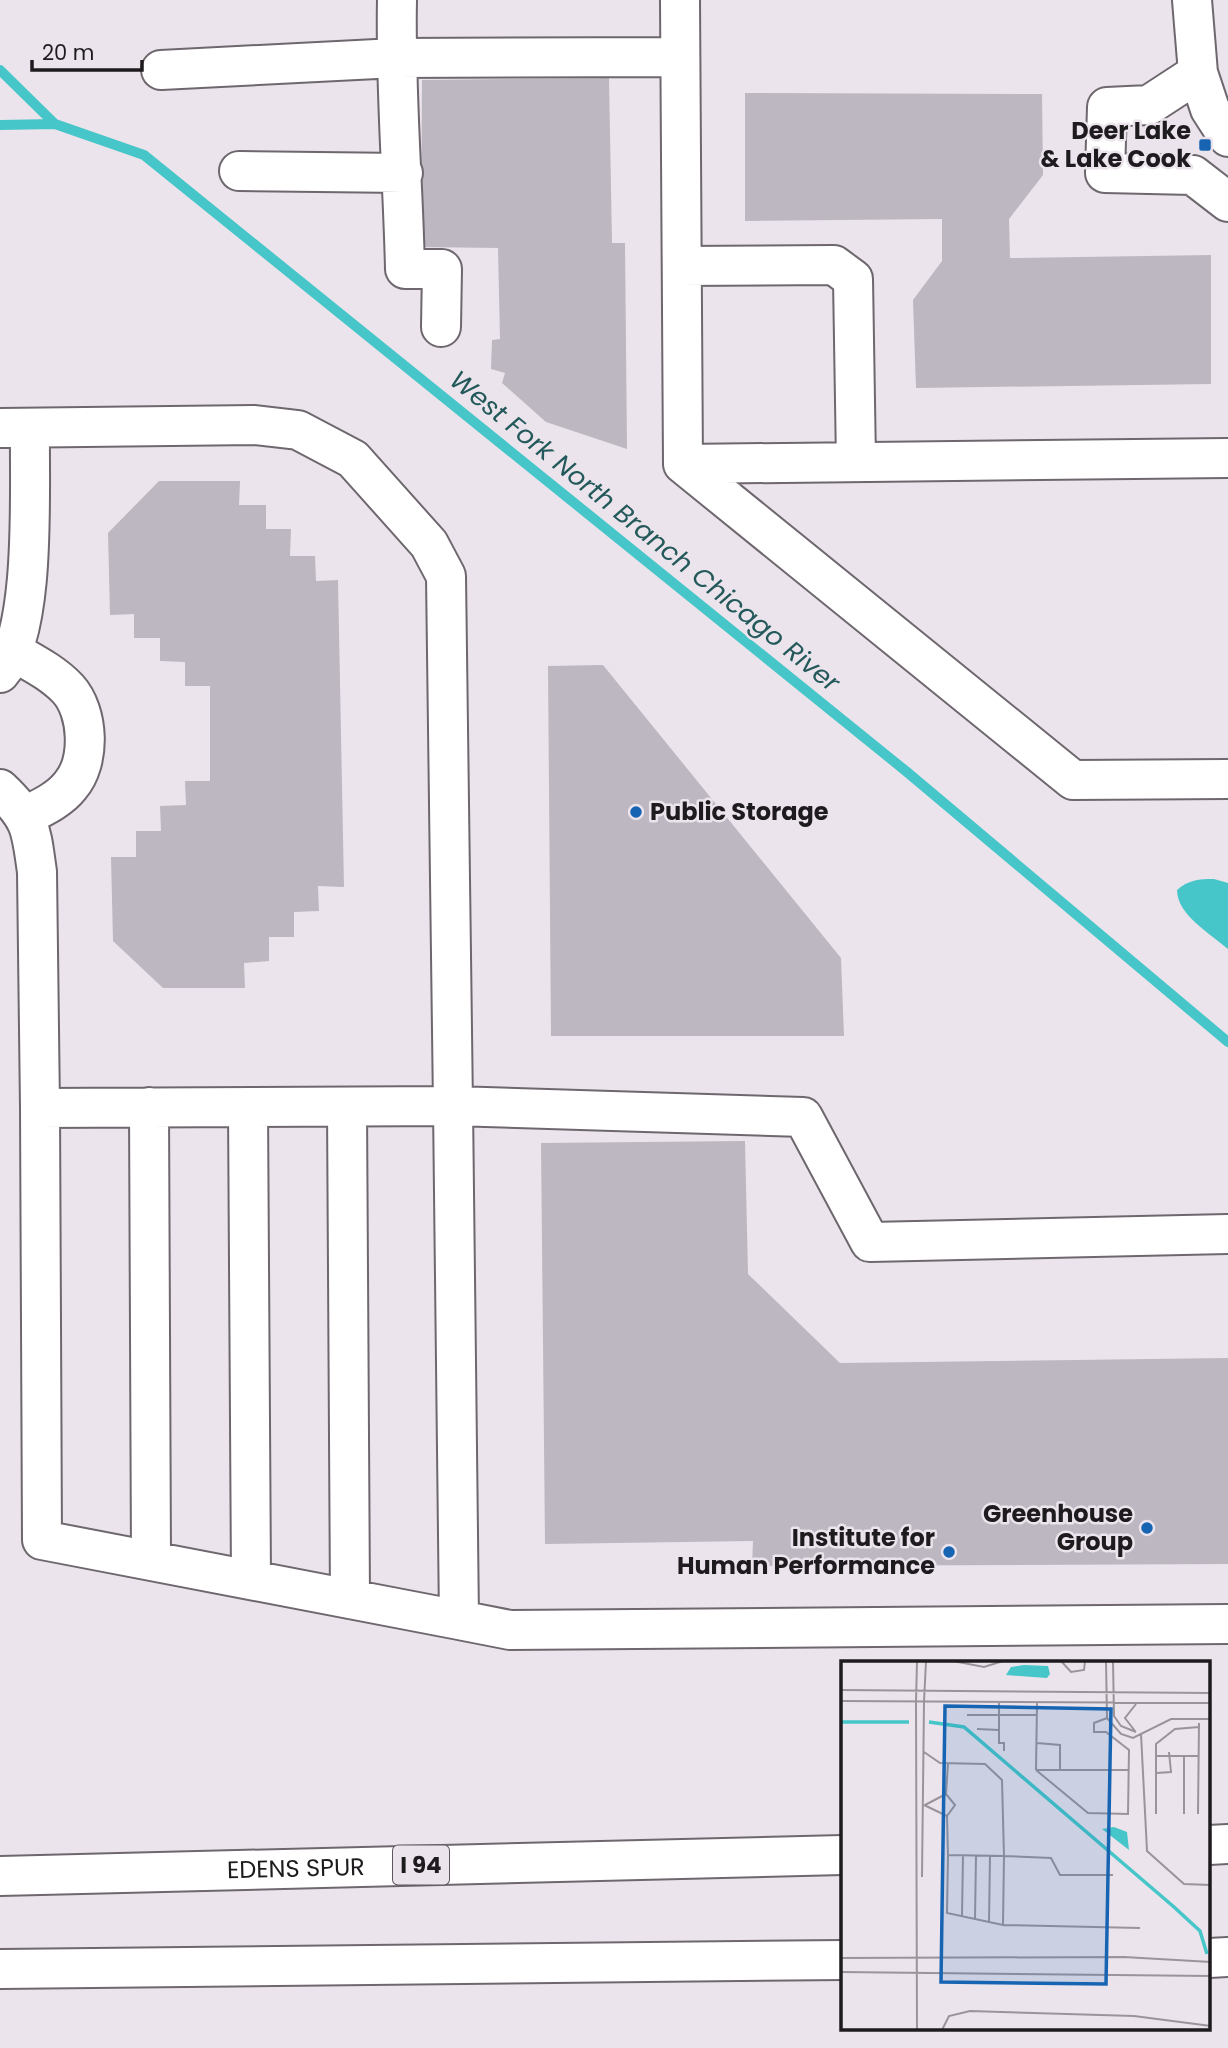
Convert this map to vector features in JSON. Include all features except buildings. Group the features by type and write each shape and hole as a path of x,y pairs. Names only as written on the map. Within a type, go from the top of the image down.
{"main road":[{"path":"397,0 396,58 405,269 442,269 441,327"},
{"path":"680,0 683,464"},
{"path":"1192,0 1198,73 1210,108 1228,136"},
{"path":"161,70 396,58 680,57"},
{"path":"1198,73 1149,105 1107,107 1105,173 1193,174 1228,202"},
{"path":"239,171 403,173"},
{"path":"682,266 834,265 853,279 856,462"},
{"path":"13,802 50,803 70,786 80,770 85,736 82,718 70,691 56,678 7,662 21,625 27,582 15,428 255,425 298,430 353,459 429,544 446,576 459,1620"},
{"path":"683,464 1228,458"},
{"path":"683,464 1073,780 1228,779"},
{"path":"13,802 31,835 37,872 42,1540 510,1630 1228,1624"},
{"path":"40,1108 453,1106 803,1117 870,1242 1228,1234"},
{"path":"149,1107 151,1560"},
{"path":"248,1107 251,1579"},
{"path":"347,1107 350,1599"},
{"path":"1210,1845 1228,1844"},
{"name":"EDENS SPUR","path":"0,1876 841,1855"},
{"path":"1210,1958 1228,1957"},
{"path":"0,1969 841,1960"}],"water":[{"path":"1214,879 1228,883 1228,949 1189,916 1178,899 1177,890 1185,884"}],"waterway":[{"path":"0,70 55,124"},
{"name":"West Fork North Branch Chicago River","path":"0,125 55,124 144,155 907,772 1228,1042"}],"place":[{"name":"Deer Lake & Lake Cook","path":"1205,145"},
{"name":"Public Storage","path":"636,812"},
{"name":"Greenhouse Group","path":"1147,1528"},
{"name":"Institute for Human Performance","path":"949,1552"}]}
